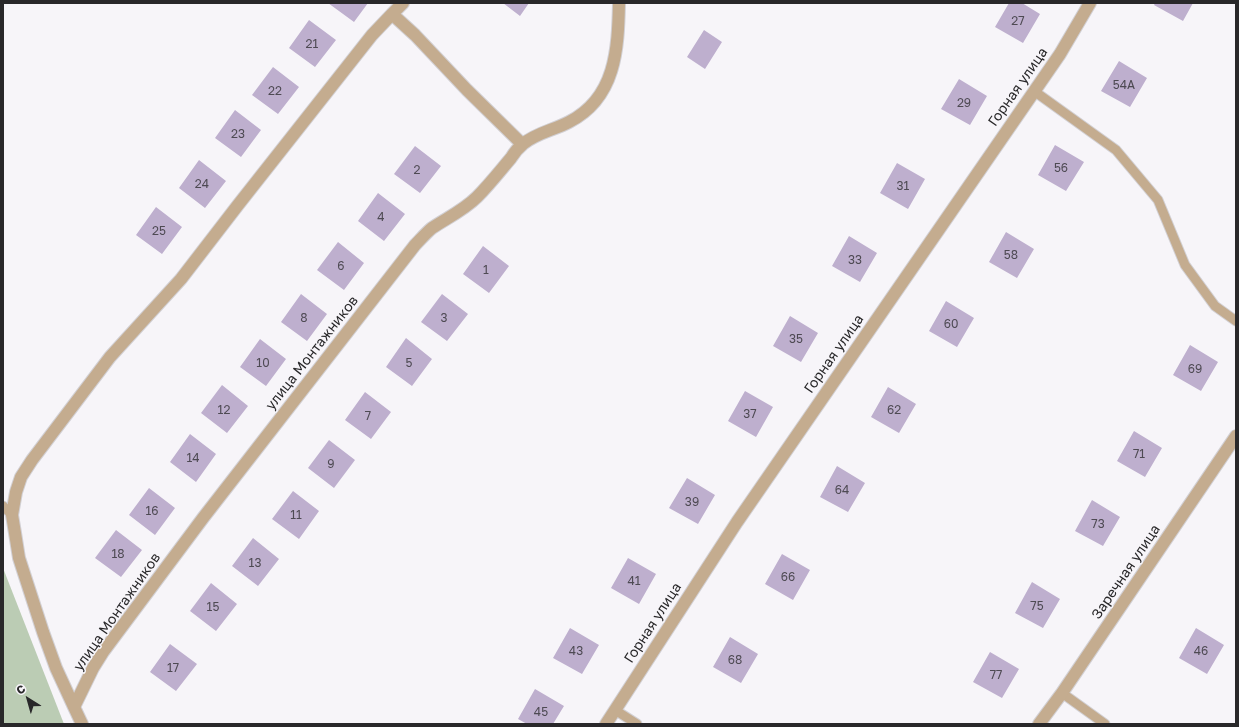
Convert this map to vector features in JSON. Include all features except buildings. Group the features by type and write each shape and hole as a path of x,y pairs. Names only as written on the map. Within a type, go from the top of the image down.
{"street":[{"name":"улица Монтажников","path":"74,707 56,668 20,558 12,515 16,492 21,477 32,460 110,357 181,279 372,35 403,3"},
{"name":"улица Монтажников","path":"74,707 93,668 203,518 415,245 431,229 462,210 477,197 522,144 546,131 570,122 585,112 598,99 607,84 613,67 619,3"},
{"name":"Горная улица","path":"606,724 737,522 1060,54 1090,3"},
{"path":"392,14 420,40 467,90 522,144"},
{"name":"Заречная улица","path":"1039,724 1062,693 1236,436"},
{"path":"74,707 82,724"}],"lane":[{"path":"1034,91 1116,150 1158,200 1185,265 1215,306 1236,320"},
{"path":"3,506 12,515"},
{"path":"1062,693 1105,724"},
{"path":"614,710 638,724"}],"green space":[{"path":"3,568 64,724 3,724"}]}
